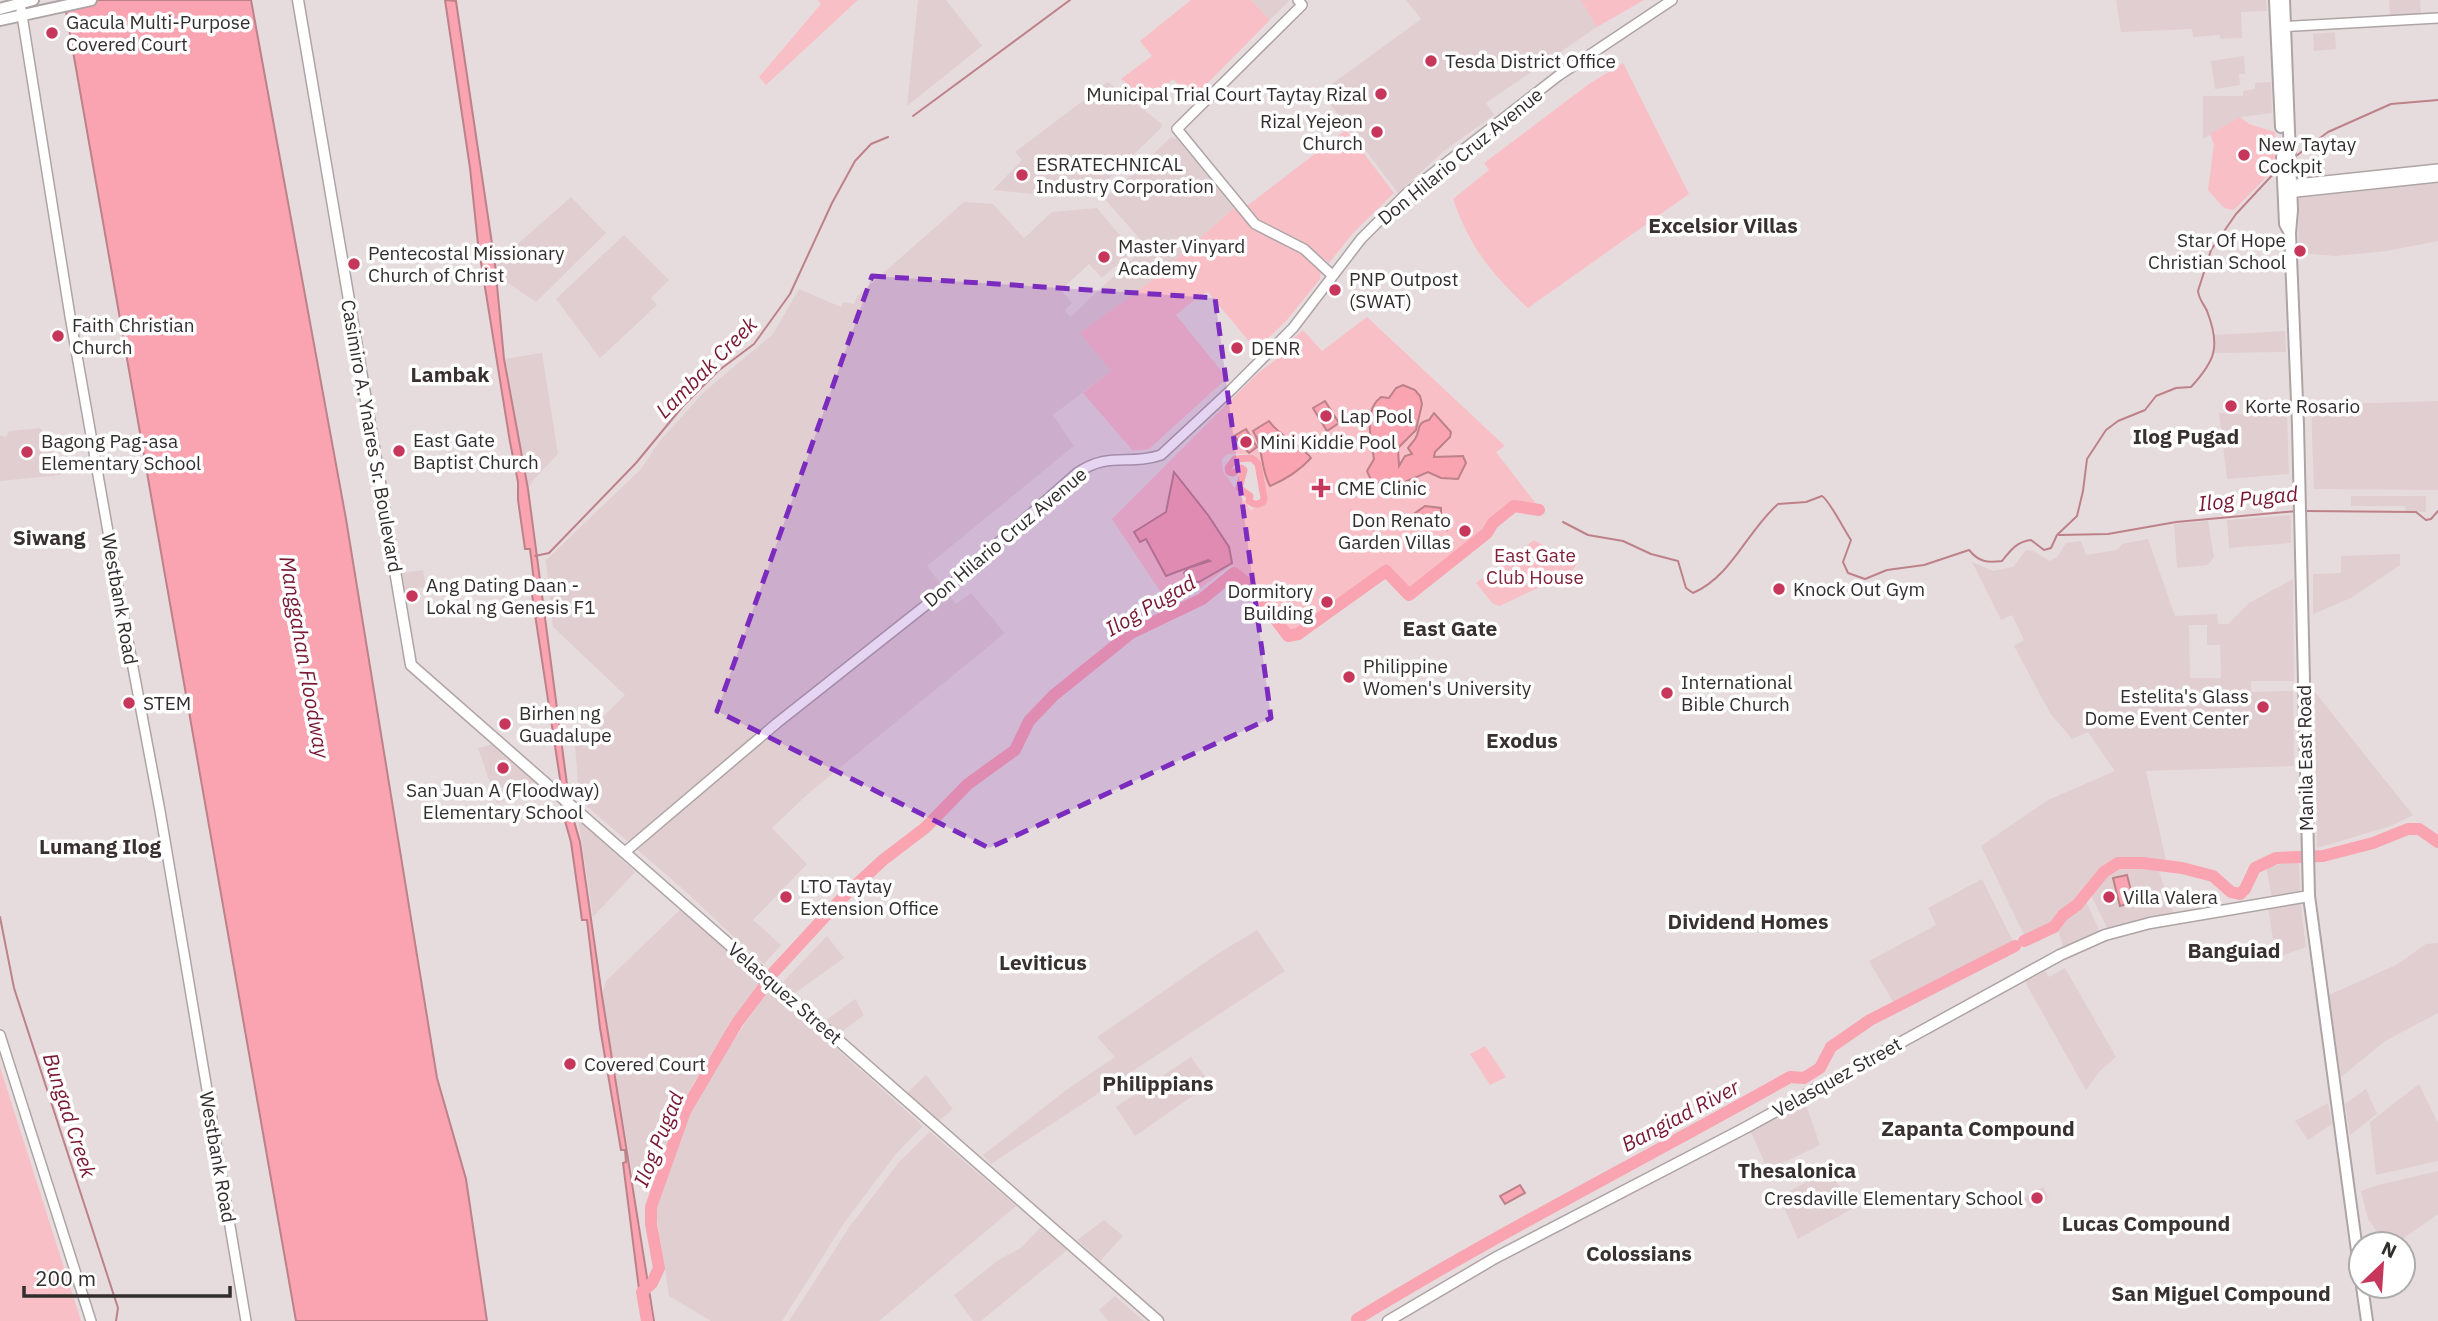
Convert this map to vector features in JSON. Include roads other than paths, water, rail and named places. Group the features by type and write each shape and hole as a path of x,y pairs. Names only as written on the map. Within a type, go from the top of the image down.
{"main road":[{"path":"0,20 33,0"},
{"path":"0,9 21,6 62,7 91,0"},
{"name":"Casimiro A. Ynares Sr. Boulevard","path":"298,0 411,665"},
{"path":"2275,0 2280,27"},
{"path":"2280,27 2284,0"},
{"name":"Manila East Road","path":"2280,27 2286,163 2292,224 2290,233 2309,896 2354,1230"},
{"name":"Velasquez Street","path":"411,665 1158,1321"},
{"name":"Velasquez Street","path":"1388,1321 1495,1258 1745,1128 2065,953 2105,935 2150,923 2309,896"},
{"path":"2364,1300 2367,1321"}],"street":[{"name":"Don Hilario Cruz Avenue","path":"625,852 777,723 945,590 1077,473 1089,465 1107,459 1150,459 1161,455 1293,328 1332,275 1382,216 1452,157 1558,76 1672,0"},
{"path":"1300,3 1177,129 1255,224 1266,232 1304,249 1332,275"},
{"name":"Westbank Road","path":"21,6 70,316 160,811 246,1321"},
{"path":"2280,27 2438,18"},
{"path":"2288,189 2438,169"},
{"path":"2288,189 2438,177"},
{"path":"0,1035 91,1321"}],"water":[{"name":"Manggahan Floodway","path":"64,0 251,0 346,519 437,1078 466,1179 487,1321 296,1321"},
{"path":"445,0 456,1 495,264 504,359 528,489 570,807 580,842 654,1321 643,1321 623,1163 626,1162 625,1150 621,1150 600,1028 587,920 582,920 571,842 561,807 562,792 531,588 534,581 530,549 525,549 518,482 478,244 470,168"},
{"path":"1403,385 1415,390 1422,404 1416,430 1398,448 1399,466 1405,456 1412,454 1408,448 1417,436 1420,425 1434,413 1451,432 1434,457 1463,456 1466,463 1458,479 1441,478 1428,472 1400,484 1375,483 1371,480 1367,471 1374,459 1370,434 1372,409 1381,397 1389,398 1396,388"},
{"name":"Lap Pool","path":"1325,401 1339,423 1327,431 1313,408"},
{"path":"1269,421 1311,458 1282,481 1270,486 1253,431"},
{"name":"Mini Kiddie Pool","path":"1246,429 1257,447 1249,453 1234,436"},
{"path":"1174,472 1229,547 1232,563 1199,582 1189,581 1184,573 1188,568 1210,561 1208,560 1166,576 1146,539 1140,542 1134,532 1166,512"},
{"path":"1425,506 1441,508 1441,515 1447,515 1451,527 1447,530 1443,524 1417,518 1415,513"},
{"path":"2127,875 2134,902 2120,906 2113,878"},
{"path":"1520,1185 1525,1193 1505,1204 1500,1196"}],"waterway":[{"name":"Lambak Creek","path":"913,116 1070,0"},
{"name":"Ilog Pugad","path":"2296,156 2328,132 2391,104 2438,100"},
{"name":"Lambak Creek","path":"535,556 549,553 636,463 683,406 718,371 754,344 790,294 832,203 855,161 871,144 888,137"},
{"name":"Ilog Pugad","path":"1563,522 1588,535 1623,541 1651,554 1678,561 1686,588 1693,593 1718,576 1778,504 1806,502 1822,496 1851,540 1843,562 1848,573 1865,579 1887,570 1924,565 1969,550 1980,559 1992,562 2002,561 2014,547 2026,541 2031,540 2044,550 2051,548 2057,535 2077,516 2087,459 2106,430 2118,421 2145,410 2156,396 2176,388 2191,387 2206,369 2213,353 2214,334 2198,291 2211,250 2236,214 2277,170"},
{"path":"1252,458 1258,464 1264,498 1263,502 1257,504 1249,501 1250,496 1239,488 1244,470 1241,468 1233,473 1229,472 1228,468 1235,459 1252,458"},
{"name":"Ilog Pugad","path":"773,973 843,897 883,860 925,828 968,784 1015,750 1029,721 1054,695 1131,633 1202,599 1234,573 1251,587 1288,636 1298,634 1386,571 1409,595 1487,533 1493,523 1514,506 1539,510"},
{"name":"Ilog Pugad","path":"2059,535 2108,534 2176,522 2297,511"},
{"name":"Ilog Pugad","path":"2306,511 2416,512 2426,520 2431,519 2438,511"},
{"name":"Bangiad River","path":"2024,941 2054,927 2063,915 2077,905 2104,872 2118,863 2182,868 2213,876 2231,892 2240,894 2255,868 2276,858 2323,856 2373,843 2408,829 2419,829 2438,842"},
{"name":"Bungad Creek","path":"0,917 14,988 118,1308 116,1321"},
{"name":"Bangiad River","path":"1357,1319 1518,1226 1790,1077 1804,1078 1820,1068 1831,1047 1870,1020 2015,946"},
{"name":"Ilog Pugad","path":"647,1321 642,1292 652,1283 659,1268 651,1224 651,1207 685,1111 737,1023 766,984"}],"place":[{"name":"Gacula Multi-Purpose Covered Court","path":"52,33"},
{"name":"Tesda District Office","path":"1431,61"},
{"name":"Municipal Trial Court Taytay Rizal","path":"1381,94"},
{"name":"Rizal Yejeon Church","path":"1377,132"},
{"name":"New Taytay Cockpit","path":"2244,155"},
{"name":"ESRATECHNICAL Industry Corporation","path":"1022,175"},
{"name":"Star Of Hope Christian School","path":"2300,251"},
{"name":"Master Vinyard Academy","path":"1104,257"},
{"name":"Pentecostal Missionary Church of Christ","path":"354,264"},
{"name":"PNP Outpost (SWAT)","path":"1335,290"},
{"name":"Faith Christian Church","path":"58,336"},
{"name":"DENR","path":"1237,348"},
{"name":"Korte Rosario","path":"2231,406"},
{"name":"Lap Pool","path":"1326,416"},
{"name":"Mini Kiddie Pool","path":"1246,442"},
{"name":"East Gate Baptist Church","path":"399,451"},
{"name":"Bagong Pag-asa Elementary School","path":"27,452"},
{"name":"CME Clinic","path":"1321,488"},
{"name":"Don Renato Garden Villas","path":"1465,531"},
{"name":"Knock Out Gym","path":"1779,589"},
{"name":"Ang Dating Daan - Lokal ng Genesis F1","path":"412,596"},
{"name":"Dormitory Building","path":"1327,602"},
{"name":"Philippine Women's University","path":"1349,677"},
{"name":"International Bible Church","path":"1667,693"},
{"name":"STEM","path":"129,703"},
{"name":"Estelita's Glass Dome Event Center","path":"2263,707"},
{"name":"Birhen ng Guadalupe","path":"505,724"},
{"name":"San Juan A (Floodway) Elementary School","path":"503,768"},
{"name":"LTO Taytay Extension Office","path":"786,897"},
{"name":"Villa Valera","path":"2109,897"},
{"name":"Covered Court","path":"570,1064"},
{"name":"Cresdaville Elementary School","path":"2037,1198"}],"district":[{"name":"Excelsior Villas","path":"1723,225"},
{"name":"Lambak","path":"450,374"},
{"name":"Ilog Pugad","path":"2186,436"},
{"name":"Siwang","path":"49,537"},
{"name":"East Gate","path":"1450,628"},
{"name":"Exodus","path":"1522,740"},
{"name":"Lumang Ilog","path":"100,846"},
{"name":"Dividend Homes","path":"1748,921"},
{"name":"Banguiad","path":"2234,950"},
{"name":"Leviticus","path":"1043,962"},
{"name":"Philippians","path":"1158,1083"},
{"name":"Zapanta Compound","path":"1978,1128"},
{"name":"Thesalonica","path":"1797,1170"},
{"name":"Lucas Compound","path":"2146,1223"},
{"name":"Colossians","path":"1639,1253"},
{"name":"San Miguel Compound","path":"2221,1293"}],"park label":[{"name":"East Gate Club House","path":"1535,566"}]}
